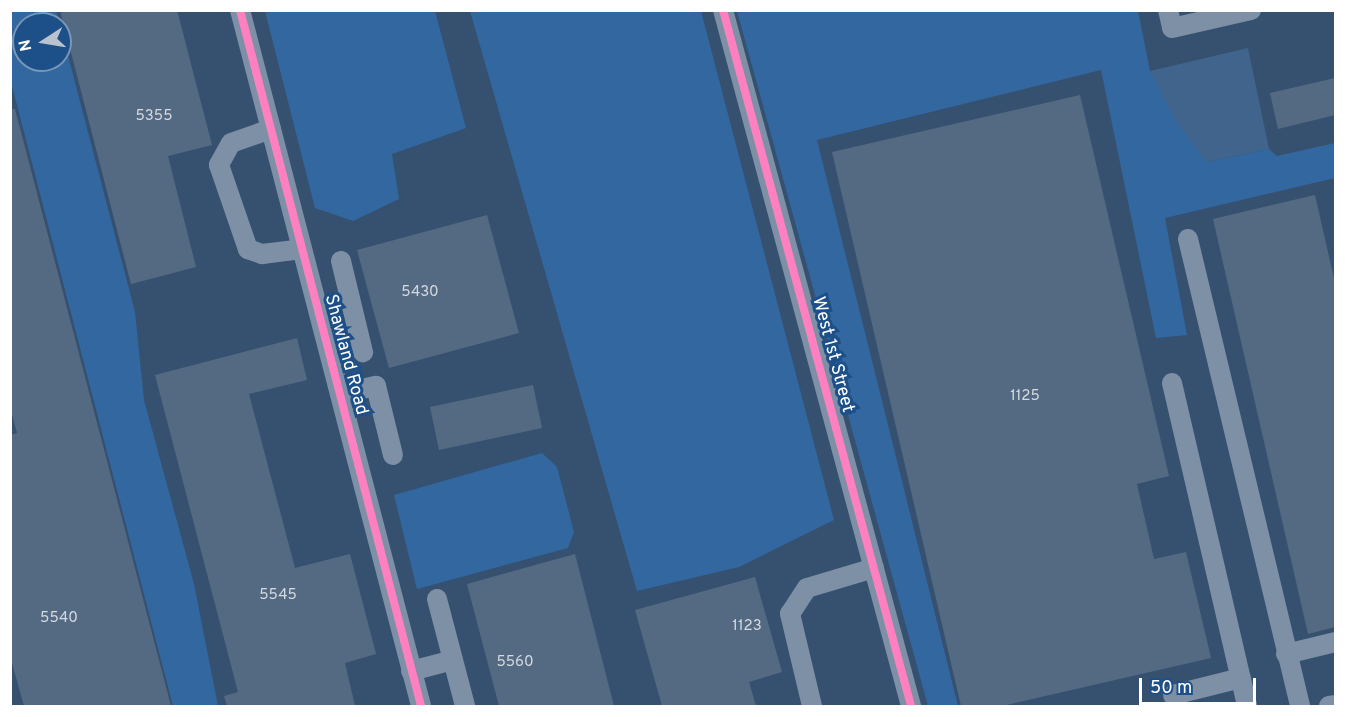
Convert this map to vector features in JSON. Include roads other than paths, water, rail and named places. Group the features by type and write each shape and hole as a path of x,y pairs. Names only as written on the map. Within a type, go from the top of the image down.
{"street":[{"name":"Shawland Road","path":"240,10 421,706"},
{"name":"West 1st Street","path":"723,10 912,706"},
{"path":"1168,10 1172,28 1251,10"},
{"path":"271,129 231,143 219,165 248,249 262,254 302,249"},
{"path":"1188,239 1300,706"},
{"path":"310,280 342,266 362,345 328,346"},
{"path":"1172,383 1247,706"},
{"path":"340,394 376,386 393,455"},
{"path":"812,706 790,614 807,588 874,568"},
{"path":"437,599 465,706"},
{"path":"1286,654 1335,642"},
{"path":"411,671 453,660"},
{"path":"1173,695 1241,678"},
{"path":"1329,706 1335,705"}]}
